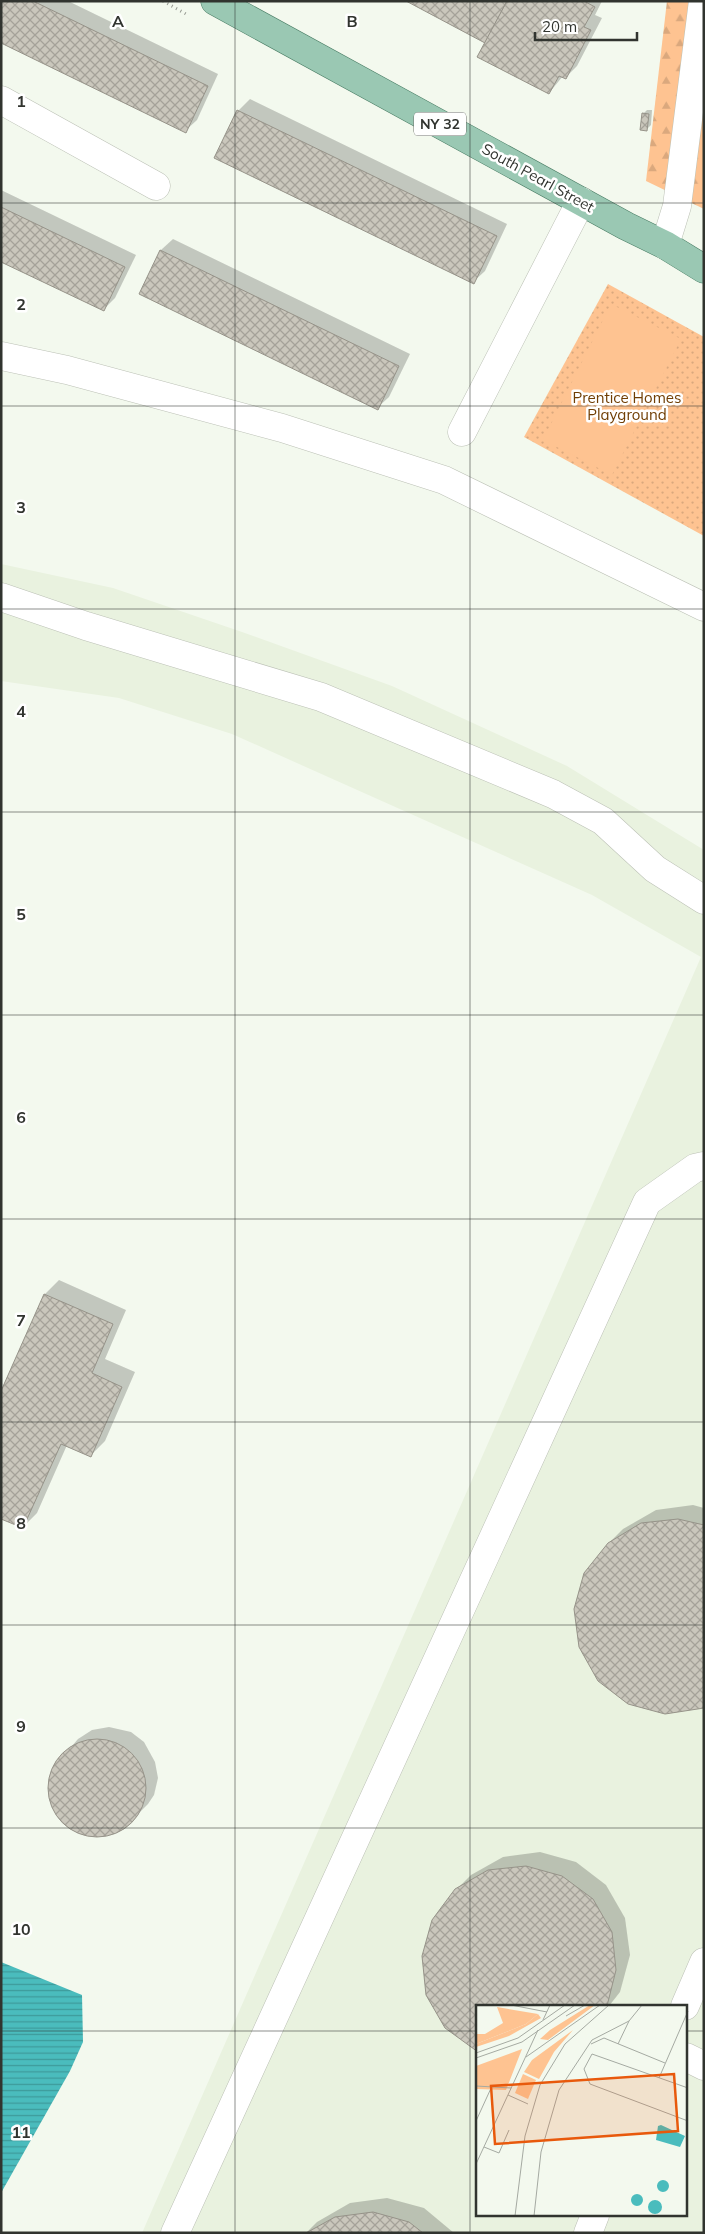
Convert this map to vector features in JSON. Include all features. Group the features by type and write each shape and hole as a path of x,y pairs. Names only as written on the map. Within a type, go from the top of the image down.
{"main road":[{"name":"South Pearl Street","path":"215,1 581,202 665,245 704,269"}],"street":[{"path":"665,245 677,206 698,4"},
{"path":"1,100 156,186"},
{"path":"462,432 581,202"},
{"path":"1,356 67,370 282,428 444,480 704,607"},
{"path":"1,598 86,626 321,697 553,794 603,821 655,869 704,900"},
{"path":"175,2233 647,1202 696,1168 704,1166"},
{"path":"685,2005 704,1962"},
{"path":"688,2058 704,2066"},
{"path":"588,2233 595,2216"}],"shaded area":[{"path":"1,564 113,588 392,686 567,766 704,850 704,2233 142,2233 701,957 592,895 232,734 119,698 1,681"}],"green space":[{"path":"667,1 704,1 704,209 646,181"},
{"name":"Prentice Homes Playground","path":"608,284 704,337 704,536 524,437"},
{"path":"611,304 681,339 612,475 543,440"}],"water":[{"path":"1,1962 82,1995 83,2042 70,2071 1,2193"}],"building":[{"path":"1,1 33,1 208,86 186,133 1,43"},
{"path":"406,1 507,1 485,43"},
{"path":"507,1 584,1 595,7 584,27 591,30 566,79 559,76 549,94 477,57"},
{"path":"237,110 497,236 474,284 214,158"},
{"path":"642,113 649,114 647,131 640,130"},
{"path":"1,207 125,267 104,311 1,262"},
{"path":"160,250 399,366 378,410 139,294"},
{"path":"44,1294 113,1324 92,1373 122,1387 91,1457 61,1444 23,1528 1,1519 1,1391"},
{"path":"678,1519 704,1525 704,1708 665,1714 628,1704 598,1681 579,1647 574,1609 584,1573 608,1543 641,1523"},
{"path":"97,1739 116,1743 132,1753 142,1769 146,1788 142,1807 132,1823 116,1833 97,1837 78,1833 62,1823 52,1807 48,1788 52,1769 62,1753 78,1743"},
{"path":"526,1866 562,1876 593,1899 612,1932 616,1970 607,2005 476,2005 476,2051 445,2028 426,1995 422,1956 432,1920 455,1889 488,1870"},
{"path":"373,2212 409,2222 423,2233 306,2233 335,2217"}]}
